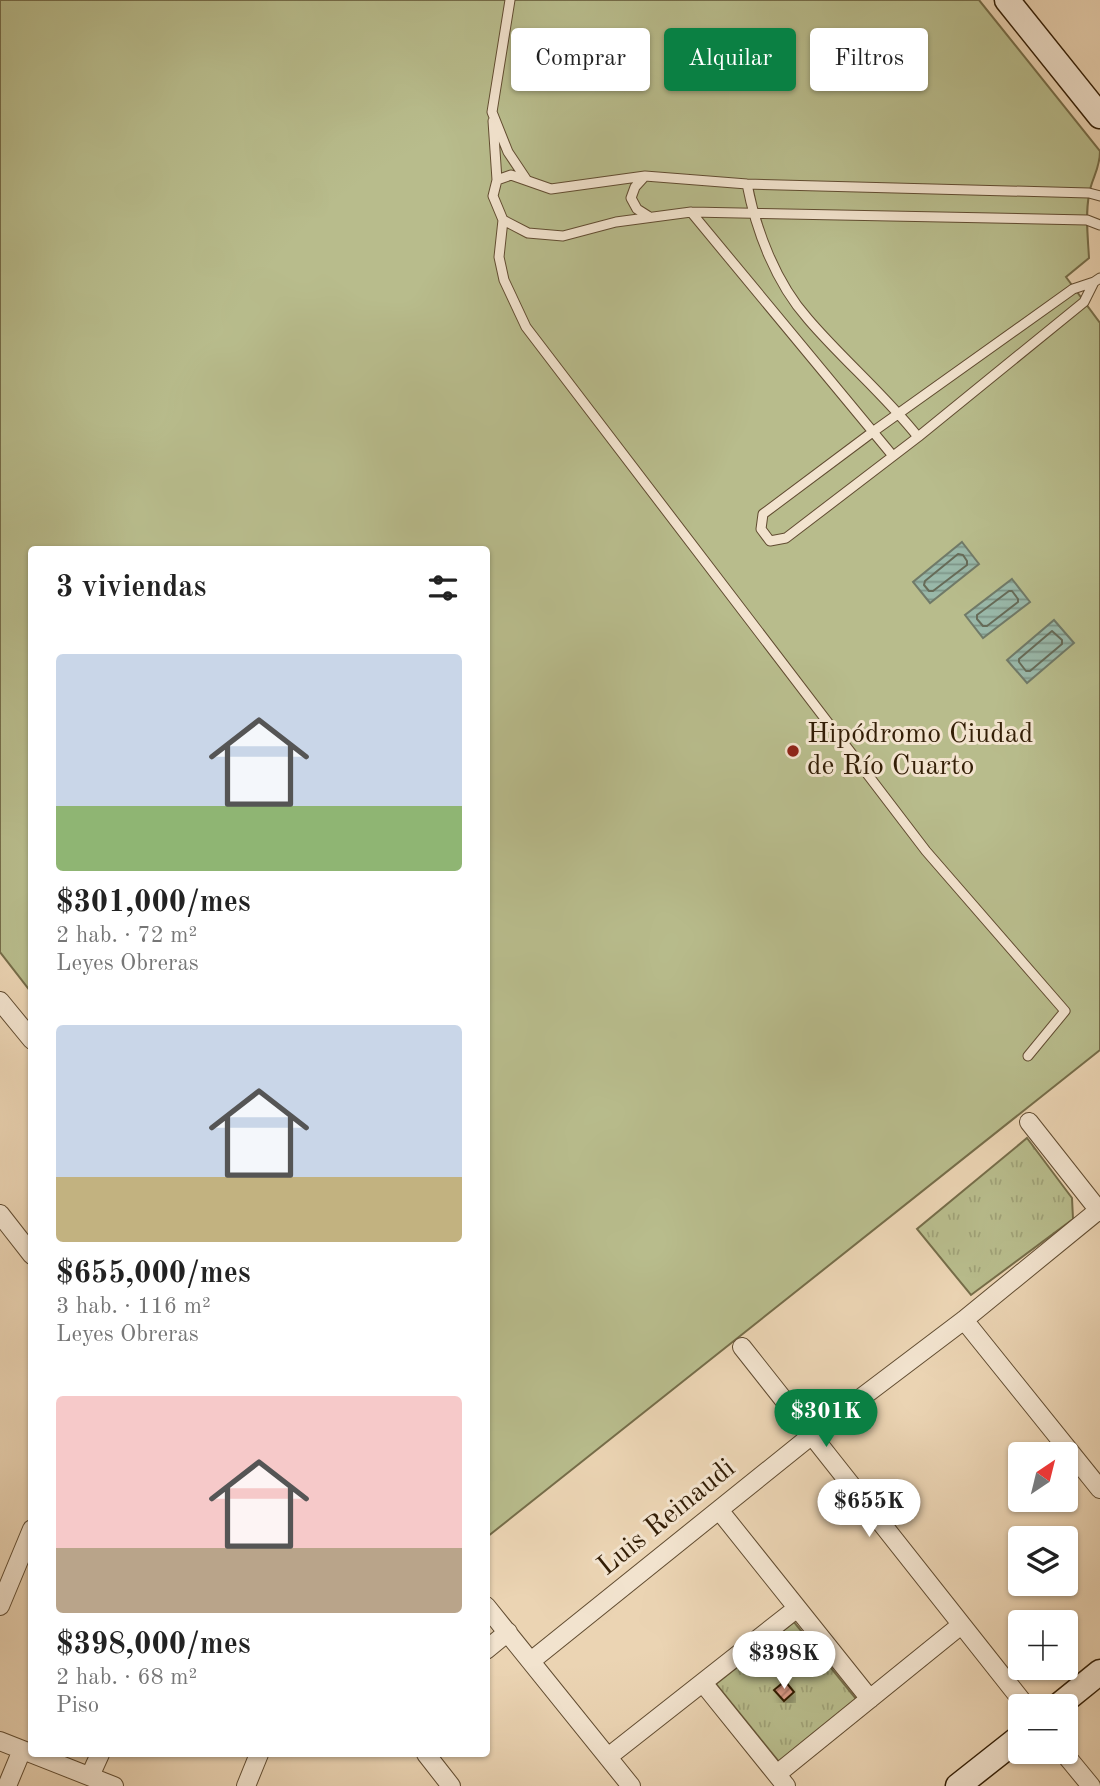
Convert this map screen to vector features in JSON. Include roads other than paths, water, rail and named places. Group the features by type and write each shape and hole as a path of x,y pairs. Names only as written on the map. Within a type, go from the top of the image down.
{"main road":[{"path":"1007,0 1100,116"},
{"path":"1073,1694 1100,1672"},
{"path":"958,1786 1008,1746"}],"street":[{"path":"0,1001 28,1035"},
{"path":"1029,1122 1100,1211"},
{"name":"Luis Reinaudi","path":"531,1661 812,1435 964,1320 1100,1211"},
{"path":"0,1214 28,1250"},
{"path":"964,1320 1100,1489"},
{"path":"742,1347 1016,1694"},
{"path":"719,1510 870,1699"},
{"path":"0,1606 28,1539"},
{"path":"608,1757 796,1609"},
{"path":"490,1611 631,1786"},
{"path":"703,1683 782,1780 870,1699 961,1626"},
{"path":"490,1647 508,1632"},
{"path":"0,1741 28,1752"},
{"path":"7,1786 22,1750"},
{"path":"40,1757 114,1786"},
{"path":"90,1776 99,1757"},
{"path":"246,1786 258,1757"},
{"path":"428,1757 451,1786"},
{"path":"1073,1764 1091,1786"}],"lane":[{"path":"510,0 492,112 497,180 493,196 503,220 499,257 512,301 534,339 926,851 1065,1011 1028,1056"},
{"path":"492,112 508,152 526,179"},
{"path":"497,180 511,175 551,189 645,176 747,184 1075,192 1100,196"},
{"path":"645,176 635,187 631,198 637,209 648,216"},
{"path":"747,184 752,212 774,265 806,318 918,437"},
{"path":"503,220 528,233 563,236 616,222 691,212 1087,220 1100,225"},
{"path":"691,212 893,456"},
{"path":"1097,280 1084,302 918,437 786,538 770,541 761,529 763,514 1073,289 1097,280"}],"water":[{"path":"962,542 979,564 930,603 913,582"},
{"path":"1012,579 1030,602 983,638 965,615"},
{"path":"1054,620 1074,643 1027,683 1007,660"}],"place":[{"name":"Hipódromo Ciudad de Río Cuarto","path":"793,751"}]}
